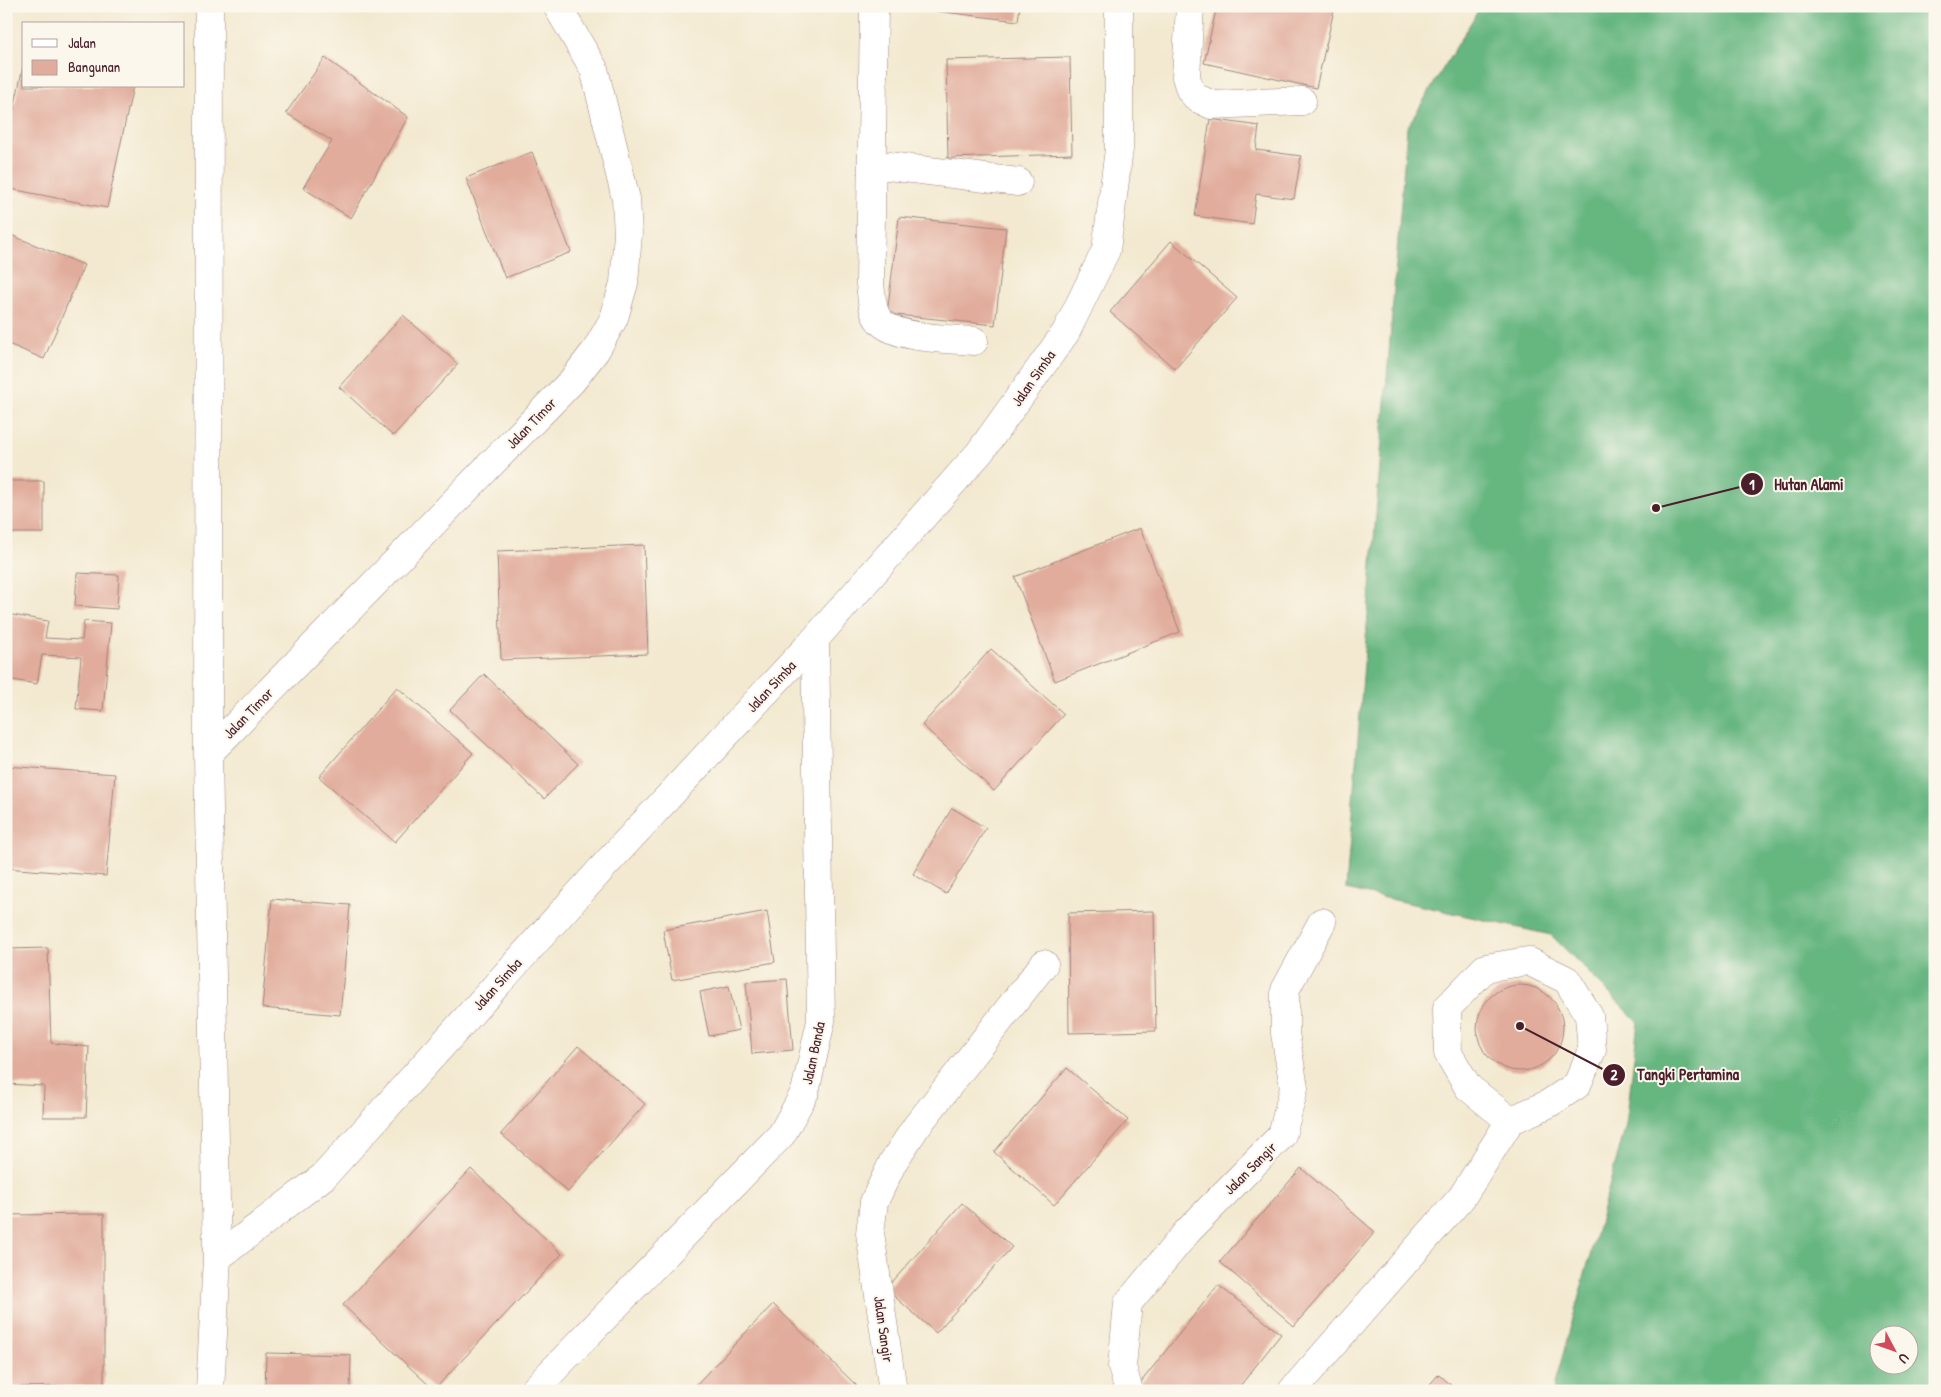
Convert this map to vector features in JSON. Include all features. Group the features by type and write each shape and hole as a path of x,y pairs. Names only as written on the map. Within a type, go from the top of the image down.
{"street":[{"path":"209,6 208,754 217,1258 210,1391"},
{"name":"Jalan Timor","path":"208,754 572,380 596,350 614,318 624,283 628,234 626,199 594,68 557,6"},
{"path":"874,6 870,284 873,309 880,322 895,330 917,337 974,341"},
{"name":"Jalan Simba","path":"217,1258 324,1176 605,865 815,638 980,452 1066,332 1106,250 1119,149 1119,6"},
{"path":"1190,6 1186,77 1190,90 1197,98 1212,105 1302,101"},
{"path":"872,164 1018,182"},
{"name":"Jalan Banda","path":"533,1391 782,1134 805,1092 821,1021 815,638"},
{"name":"Jalan Sangir","path":"1129,1391 1122,1368 1128,1303 1187,1232 1282,1135 1294,1088 1285,1034 1285,990 1322,922"},
{"path":"1292,1391 1462,1196 1510,1121 1548,1104 1578,1085 1592,1050 1589,1016 1567,980 1528,961 1486,968 1447,1008 1448,1053 1468,1087 1510,1121"},
{"name":"Jalan Sangir","path":"893,1391 870,1233 874,1202 893,1162 916,1127 1044,964"}],"green space":[{"path":"1481,6 1935,6 1935,1391 1553,1391 1626,1125 1638,1022 1551,935 1346,889 1407,128"}],"building":[{"path":"357,6 378,6 360,13"},
{"path":"928,6 1020,6 1018,21 927,10"},
{"path":"1217,6 1335,6 1316,88 1204,63"},
{"path":"1070,57 1072,154 948,158 946,60"},
{"path":"325,58 408,117 351,218 303,188 332,141 286,113"},
{"path":"22,72 22,88 133,88 107,208 6,188 6,145"},
{"path":"1210,119 1259,126 1256,150 1301,156 1294,199 1256,194 1252,224 1195,216"},
{"path":"532,152 571,252 505,278 466,178"},
{"path":"899,217 1006,228 995,325 887,314"},
{"path":"6,233 84,265 44,359 6,343"},
{"path":"1171,241 1237,298 1175,369 1110,312"},
{"path":"403,315 458,364 393,436 339,387"},
{"path":"6,481 44,481 44,533 6,533"},
{"path":"1140,528 1180,632 1055,681 1015,577"},
{"path":"644,545 648,654 501,660 497,551"},
{"path":"77,573 119,575 117,609 75,606"},
{"path":"6,614 48,621 45,638 82,640 84,621 111,623 103,711 76,709 81,657 42,655 37,684 6,679"},
{"path":"991,649 1064,714 994,791 922,725"},
{"path":"484,674 578,764 544,799 450,710"},
{"path":"397,687 473,753 395,842 319,777"},
{"path":"6,766 115,774 106,876 6,868"},
{"path":"952,808 986,828 946,894 913,874"},
{"path":"272,899 350,905 340,1015 262,1008"},
{"path":"767,911 775,962 672,980 663,930"},
{"path":"1154,911 1156,1031 1069,1033 1068,913"},
{"path":"48,948 51,1043 89,1047 86,1117 43,1117 44,1086 6,1084 6,949"},
{"path":"787,979 793,1050 752,1054 746,982"},
{"path":"1520,985 1536,988 1544,992 1556,1004 1560,1012 1563,1028 1560,1044 1556,1052 1544,1064 1536,1068 1520,1071 1504,1068 1496,1064 1484,1052 1480,1044 1477,1028 1480,1012 1484,1004 1496,992 1504,988"},
{"path":"729,986 739,1030 709,1036 700,992"},
{"path":"578,1046 645,1104 568,1192 501,1134"},
{"path":"1067,1068 1128,1120 1054,1205 994,1152"},
{"path":"1301,1168 1375,1232 1294,1326 1220,1262"},
{"path":"471,1169 562,1254 434,1390 343,1305"},
{"path":"962,1203 1012,1247 936,1333 886,1289"},
{"path":"104,1214 104,1386 6,1387 6,1215"},
{"path":"1218,1285 1281,1334 1236,1391 1141,1391 1137,1387"},
{"path":"773,1304 862,1391 690,1391"},
{"path":"266,1353 351,1355 350,1391 265,1391"},
{"path":"1439,1374 1457,1391 1424,1391"}],"place":[{"name":"Hutan Alami","path":"1656,508"},
{"name":"Tangki Pertamina","path":"1520,1026"}]}
